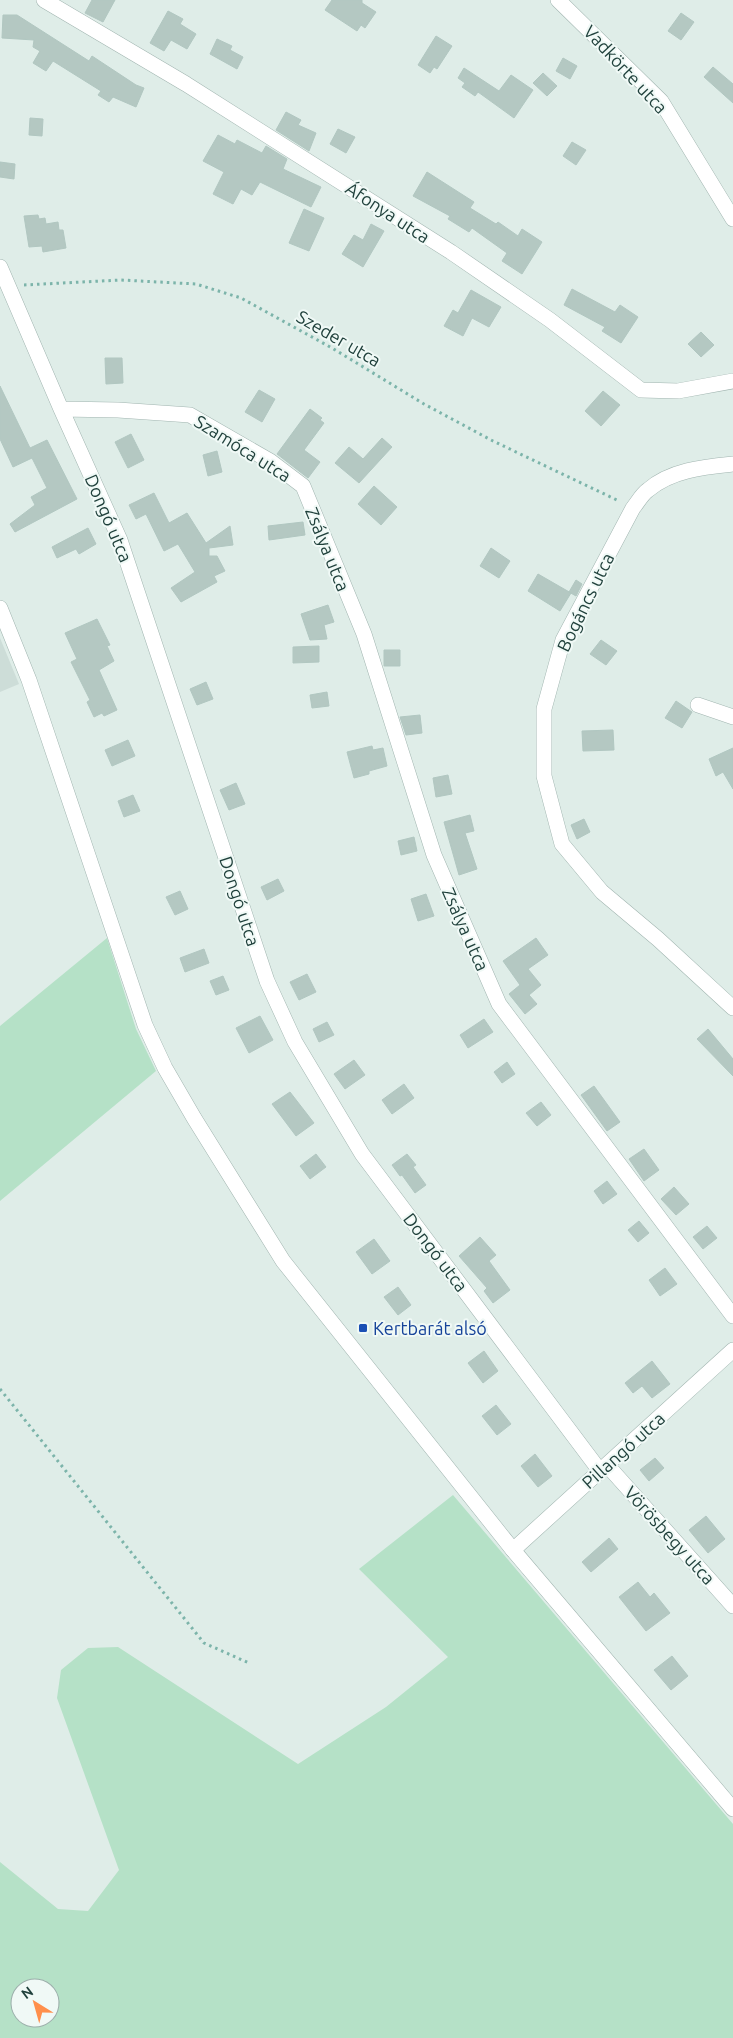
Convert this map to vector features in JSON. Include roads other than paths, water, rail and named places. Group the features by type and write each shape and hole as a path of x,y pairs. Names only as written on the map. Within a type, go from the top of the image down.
{"street":[{"name":"Áfonya utca","path":"44,0 186,84 450,252 550,320 640,390 678,391 733,381"},
{"name":"Vadkörte utca","path":"558,0 661,101 733,220"},
{"name":"Dongó utca","path":"0,267 120,540 267,981 295,1042 362,1154 603,1468"},
{"name":"Szamóca utca","path":"61,409 118,410 190,415 270,461 303,486"},
{"name":"Bogáncs utca","path":"733,464 703,467 670,476 647,490 633,508 563,640 544,709 544,776 562,844 602,892 658,939 733,1008"},
{"name":"Zsálya utca","path":"303,486 364,634 434,855 499,1004 733,1316"},
{"path":"0,608 29,680 145,1025 165,1068 194,1118 283,1261 513,1550 733,1810"},
{"path":"698,705 733,716"},
{"name":"Pillangó utca","path":"513,1550 733,1350"},
{"name":"Vörösbegy utca","path":"603,1468 733,1606"}],"place":[{"name":"Kertbarát alsó","path":"363,1328"}]}
